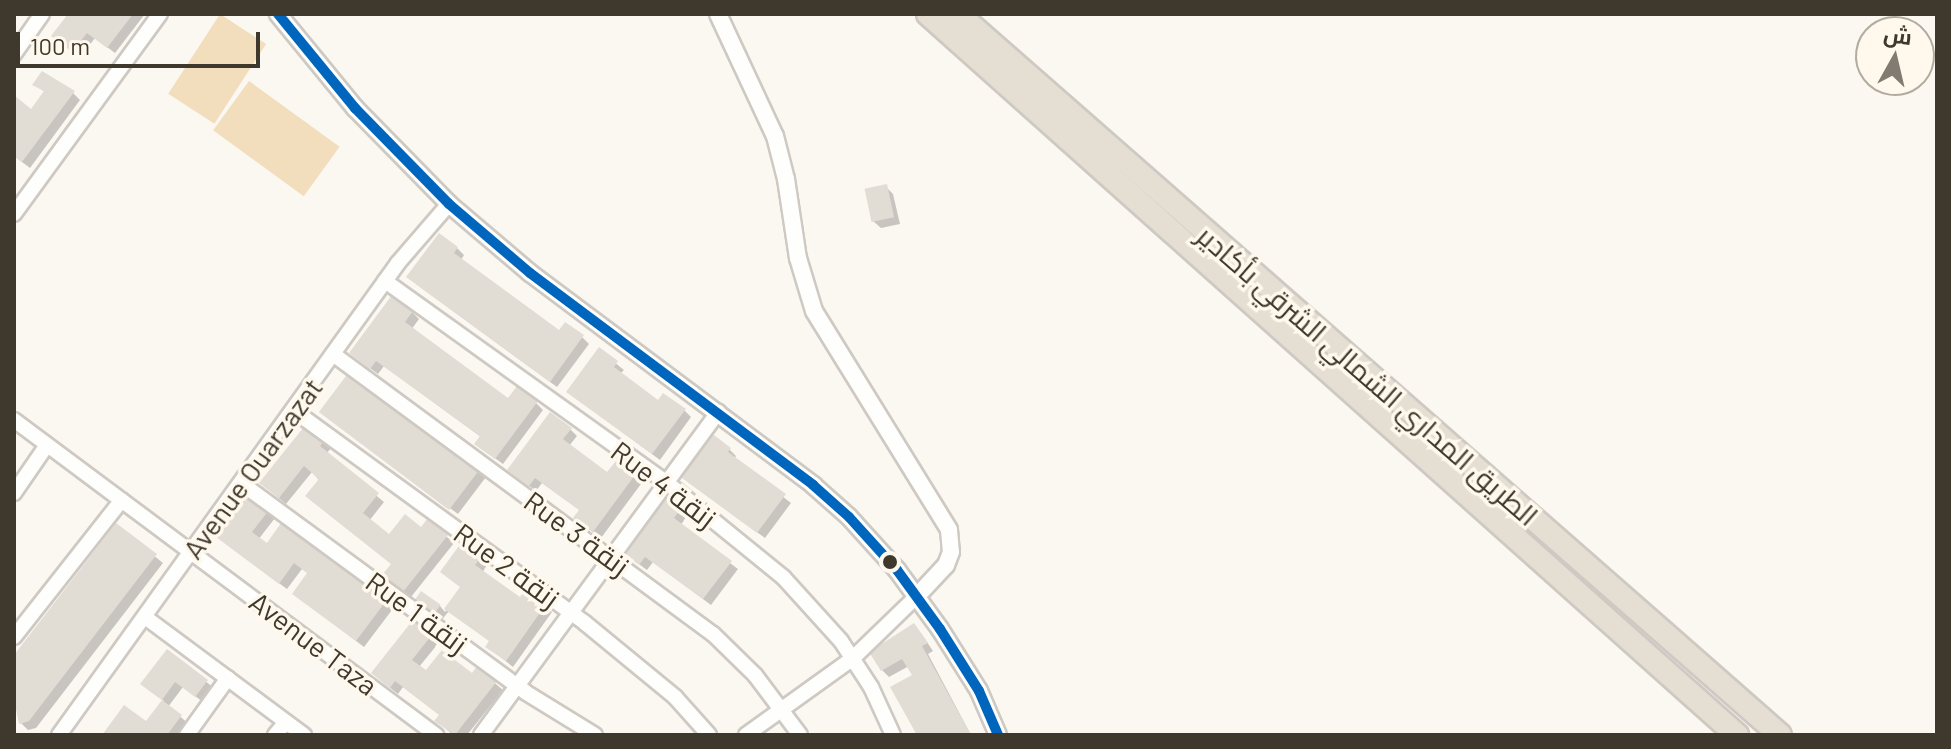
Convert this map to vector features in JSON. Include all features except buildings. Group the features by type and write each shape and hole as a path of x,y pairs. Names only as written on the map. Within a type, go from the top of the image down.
{"highway":[{"name":"الطريق المداري الشمالي الشرقي بأكادير","path":"928,14 1737,735"},
{"name":"الطريق المداري الشمالي الشرقي بأكادير","path":"958,14 1780,735"}],"street":[{"path":"14,54 42,14"},
{"path":"14,214 160,14"},
{"path":"278,14 355,108 449,204 530,273 831,500 865,534 917,596 965,666 998,735"},
{"path":"718,14 775,136 786,179 798,258 814,311 949,530 951,544 946,565 853,658 746,735"},
{"name":"Avenue Ouarzazat","path":"59,735 385,281 449,204"},
{"name":"Rue 4 زنقة","path":"385,281 666,482 783,577 823,618 853,658 893,735"},
{"name":"Rue 3 زنقة","path":"333,354 713,634 755,675 800,735"},
{"name":"Rue 2 زنقة","path":"293,410 571,612 675,697 709,735"},
{"path":"481,735 718,412"},
{"name":"Avenue Taza","path":"14,420 436,735"},
{"path":"14,493 47,445"},
{"name":"Rue 1 زنقة","path":"241,483 519,686 595,735"},
{"path":"14,637 122,500"},
{"path":"145,617 304,735"},
{"path":"187,735 228,678"},
{"path":"275,735 286,722"}],"shaded area":[{"path":"220,14 266,44 214,124 168,94"},
{"path":"249,81 340,147 304,196 213,130"}],"transit line":[{"name":"2","path":"278,14 355,108 449,204 530,273 813,485 849,517 897,570 940,629 979,691 998,735"}]}
